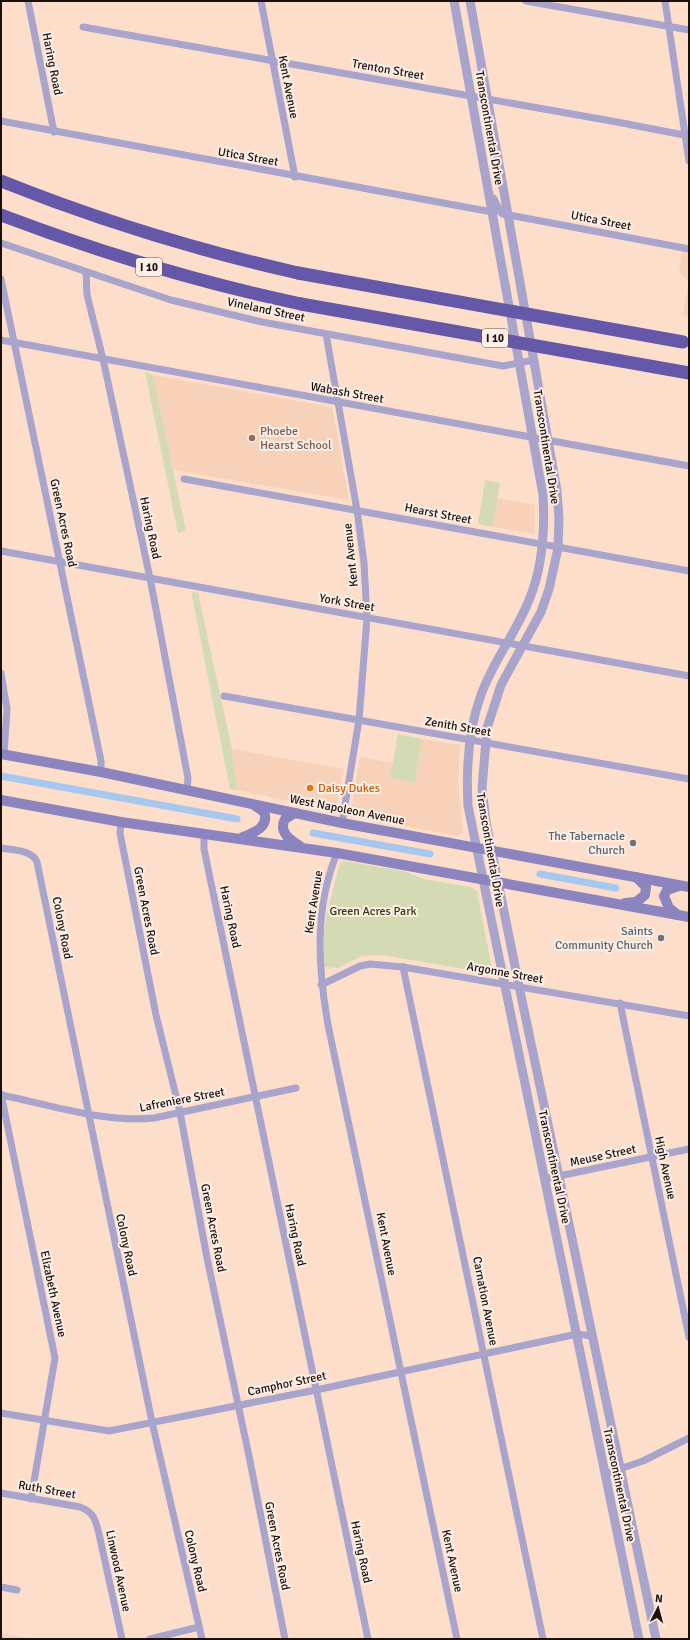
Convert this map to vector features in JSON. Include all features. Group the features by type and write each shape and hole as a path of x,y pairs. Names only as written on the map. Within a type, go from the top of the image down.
{"highway":[{"name":"I 10","path":"1,181 65,207 149,235 298,274 689,344"},
{"name":"I 10","path":"1,215 141,264 210,283 301,304 689,373"}],"main road":[{"name":"West Napoleon Avenue","path":"2,754 100,772 342,823 686,886"},
{"path":"1,800 121,822 337,852 482,880 689,917"},
{"path":"239,839 259,830 265,820 264,812 250,803"},
{"path":"295,813 285,819 282,829 285,834 301,847"},
{"path":"619,904 636,902 645,895 646,887 636,877"},
{"path":"678,915 669,908 664,896 667,890 673,887 686,886"}],"street":[{"name":"Haring Road","path":"28,1 54,132"},
{"name":"Kent Avenue","path":"261,1 295,177"},
{"name":"Transcontinental Drive","path":"454,1 543,495 544,516 543,545 535,584 529,601 488,677 480,696 470,740 467,770 468,806 503,983 640,1639"},
{"name":"Transcontinental Drive","path":"470,1 557,491 559,518 558,548 549,589 541,612 501,685 487,728 482,789 492,850 519,986 656,1639"},
{"path":"526,1 689,30"},
{"path":"665,1 687,136 689,161"},
{"name":"Trenton Street","path":"83,27 687,136"},
{"name":"Utica Street","path":"1,121 295,177 492,212"},
{"path":"489,195 493,199 497,209 501,213 509,215"},
{"name":"Utica Street","path":"509,215 689,249"},
{"name":"Vineland Street","path":"1,243 172,300 262,322 503,366 534,360"},
{"name":"Haring Road","path":"86,272 87,294 103,359 150,578 188,778 187,790"},
{"name":"Green Acres Road","path":"1,279 101,761 100,772"},
{"name":"Kent Avenue","path":"326,334 357,510 364,563 367,618 359,720 342,823"},
{"name":"Wabash Street","path":"1,340 689,466"},
{"name":"Hearst Street","path":"184,479 689,571"},
{"name":"York Street","path":"1,551 689,676"},
{"path":"1,672 7,720 2,754"},
{"name":"Zenith Street","path":"224,696 689,779"},
{"name":"Green Acres Road","path":"121,822 120,833 131,896 156,1015 180,1112 207,1258 284,1639"},
{"name":"Haring Road","path":"204,834 204,849 368,1639"},
{"name":"Colony Road","path":"1,848 33,856 37,862 152,1422 202,1639"},
{"name":"Kent Avenue","path":"337,852 332,864 321,917 319,941 321,985 400,1372 457,1639"},
{"name":"Argonne Street","path":"321,985 360,966 370,964 403,967 503,983 689,1016"},
{"name":"Carnation Avenue","path":"403,967 544,1639"},
{"name":"High Avenue","path":"620,1004 689,1337"},
{"name":"Lafreniere Street","path":"1,1094 88,1113 135,1120 154,1118 296,1088"},
{"name":"Elizabeth Avenue","path":"1,1094 55,1358 31,1499"},
{"name":"Meuse Street","path":"544,1179 689,1149"},
{"name":"Camphor Street","path":"1,1413 109,1431 316,1390 577,1334 592,1336"},
{"path":"597,1435 612,1433"},
{"path":"605,1474 655,1456 689,1438"},
{"name":"Ruth Street","path":"1,1493 88,1510"},
{"name":"Linwood Avenue","path":"88,1510 95,1518 122,1639"},
{"path":"1,1587 17,1590"},
{"path":"150,1639 199,1627"}],"shaded area":[{"path":"682,250 689,252 689,282 679,272"},
{"path":"689,282 689,316 683,315"},
{"name":"Phoebe Hearst School","path":"153,375 332,407 349,500 173,470"},
{"path":"498,498 535,505 535,534 493,527"},
{"path":"422,739 460,745 458,779 463,832 458,836 350,816 360,757 393,763 390,778 415,783"},
{"path":"232,749 344,769 336,811 237,790"},
{"path":"1,1633 34,1639 1,1639"}],"green space":[{"path":"145,372 153,375 186,531 178,533"},
{"path":"485,480 500,483 493,527 478,524"},
{"path":"191,591 198,593 232,749 237,790 230,789"},
{"path":"398,734 422,739 415,783 390,778"},
{"name":"Green Acres Park","path":"343,861 403,871 424,879 471,887 477,891 493,974 382,955 361,956 338,968 324,967 324,931 327,913 340,863"}],"waterway":[{"path":"1,776 237,819"},
{"path":"313,833 430,854"},
{"path":"540,874 616,888"}],"place":[{"name":"Phoebe Hearst School","path":"252,438"},
{"name":"Daisy Dukes","path":"310,788"},
{"name":"The Tabernacle Church","path":"633,843"},
{"name":"Saints Community Church","path":"661,938"}]}
